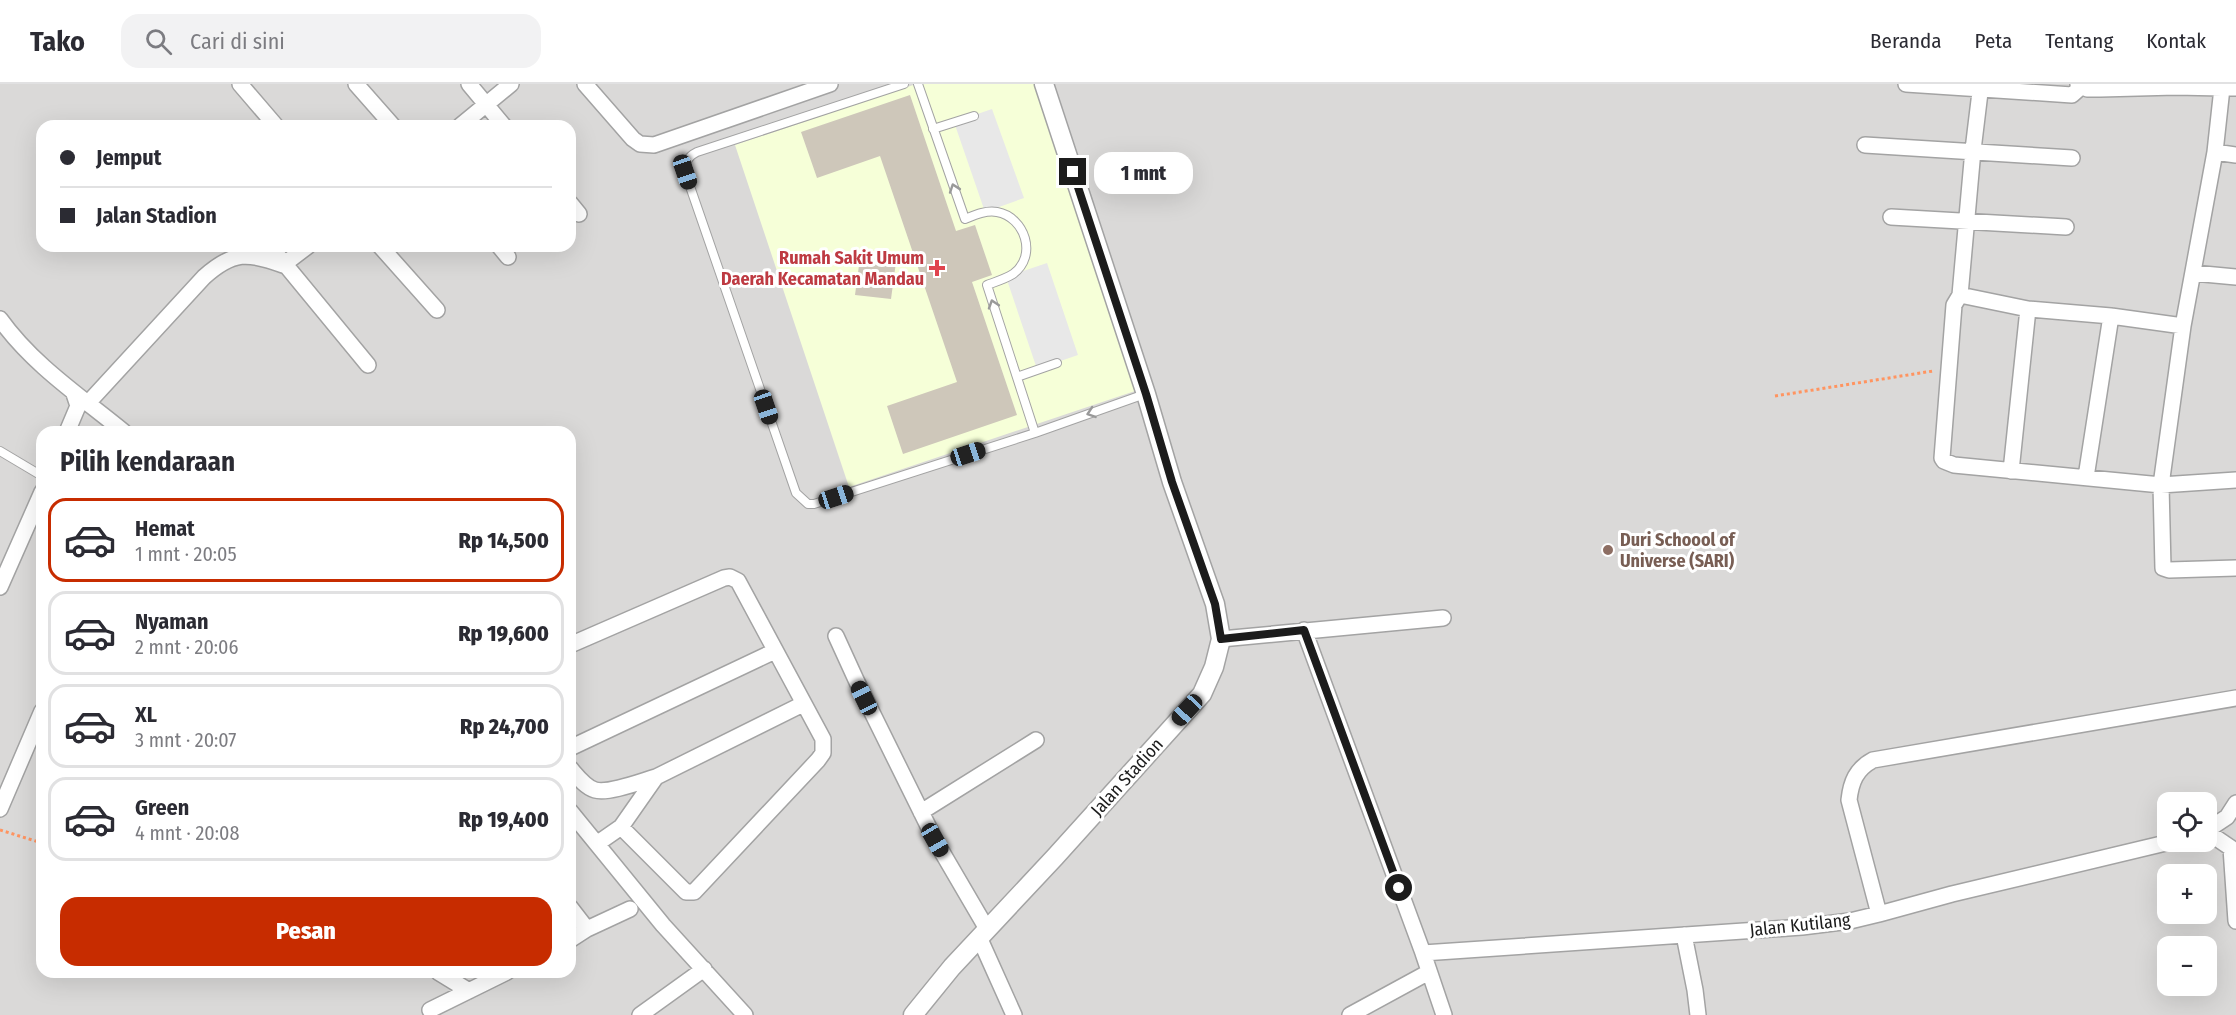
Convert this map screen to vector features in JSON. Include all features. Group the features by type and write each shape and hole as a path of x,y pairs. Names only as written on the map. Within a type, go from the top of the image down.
{"street":[{"path":"240,84 271,120"},
{"path":"356,84 388,120"},
{"path":"469,84 499,120"},
{"path":"467,120 511,84"},
{"path":"585,84 633,139 646,146 654,146 785,91 830,84"},
{"name":"Jalan Stadion","path":"913,1015 983,933 1202,694 1215,667 1221,639 1215,604 1172,482 1146,394 1044,84"},
{"path":"1906,84 1981,86 2072,95 2080,86 2100,89 2176,85 2229,88 2183,326 2161,485 2163,568 2169,570 2236,568"},
{"path":"1981,86 1960,295 1953,305 1942,458 1954,465 2161,485 2236,480"},
{"path":"1865,145 2072,158"},
{"path":"2215,152 2236,155"},
{"path":"1891,217 2066,227"},
{"path":"274,252 368,365"},
{"path":"284,265 300,252"},
{"path":"385,252 436,310"},
{"path":"88,403 204,277 226,259 236,256 266,258 284,265"},
{"path":"2193,273 2236,277"},
{"path":"1960,295 2028,309 2111,316 2183,326"},
{"path":"2011,471 2028,309"},
{"path":"2086,477 2111,316"},
{"path":"0,319 33,358 116,426"},
{"path":"70,426 78,406 74,394"},
{"path":"0,587 36,506"},
{"path":"576,642 730,577 738,581 823,739 823,753 697,891 686,892 621,827"},
{"path":"1221,639 1443,618"},
{"path":"1304,630 1444,1015"},
{"path":"836,636 921,812 983,933 1014,1015"},
{"path":"576,745 775,651"},
{"path":"1879,914 1849,801 1851,784 1863,765 1873,760 2236,698"},
{"path":"576,774 585,784 598,791 610,790 656,777 803,704"},
{"path":"0,809 36,725"},
{"path":"921,812 1036,740"},
{"path":"598,843 621,827 656,777"},
{"path":"2217,824 2227,817 2236,803"},
{"path":"576,818 663,924 745,1015"},
{"path":"2217,838 2231,848 2236,921"},
{"name":"Jalan Kutilang","path":"1423,953 1802,927 1850,921 2157,845"},
{"path":"576,936 630,909"},
{"path":"576,915 587,929"},
{"path":"1684,934 1698,1015"},
{"path":"640,1015 704,969"},
{"path":"1350,1015 1429,972"},
{"path":"448,978 469,991"},
{"path":"430,1010 495,978"}],"lane":[{"path":"904,84 697,152 690,156 686,164 685,172 799,499 808,504 814,504 1035,433 1146,394"},
{"path":"918,84 965,219 985,212 997,212 1017,222 1023,231 1027,243 1022,263 1015,273 987,285 1035,433"},
{"path":"933,129 974,116"},
{"path":"1017,377 1057,363"},
{"path":"0,451 36,472"}],"path":[{"path":"1775,396 1947,369"},
{"path":"0,830 36,841"}],"shaded area":[{"path":"0,84 2236,84 2236,1015 0,1015"},
{"name":"Rumah Sakit Umum Daerah Kecamatan Mandau","path":"916,84 1037,84 1138,390 849,487 735,145"},
{"path":"992,109 1024,198 985,212 954,122"},
{"path":"1047,263 1078,355 1037,369 1006,277"}],"building":[{"path":"910,95 956,231 975,225 992,275 972,282 1017,415 903,454 887,406 957,382 880,156 817,178 801,132"},
{"path":"860,258 896,262 891,299 855,295"}],"place":[{"name":"Rumah Sakit Umum Daerah Kecamatan Mandau","path":"937,268"},
{"name":"Duri Schoool of Universe (SARI)","path":"1608,550"}],"route":[{"path":"1073,172 1146,394 1172,482 1215,604 1221,639 1304,630 1399,888"}]}
